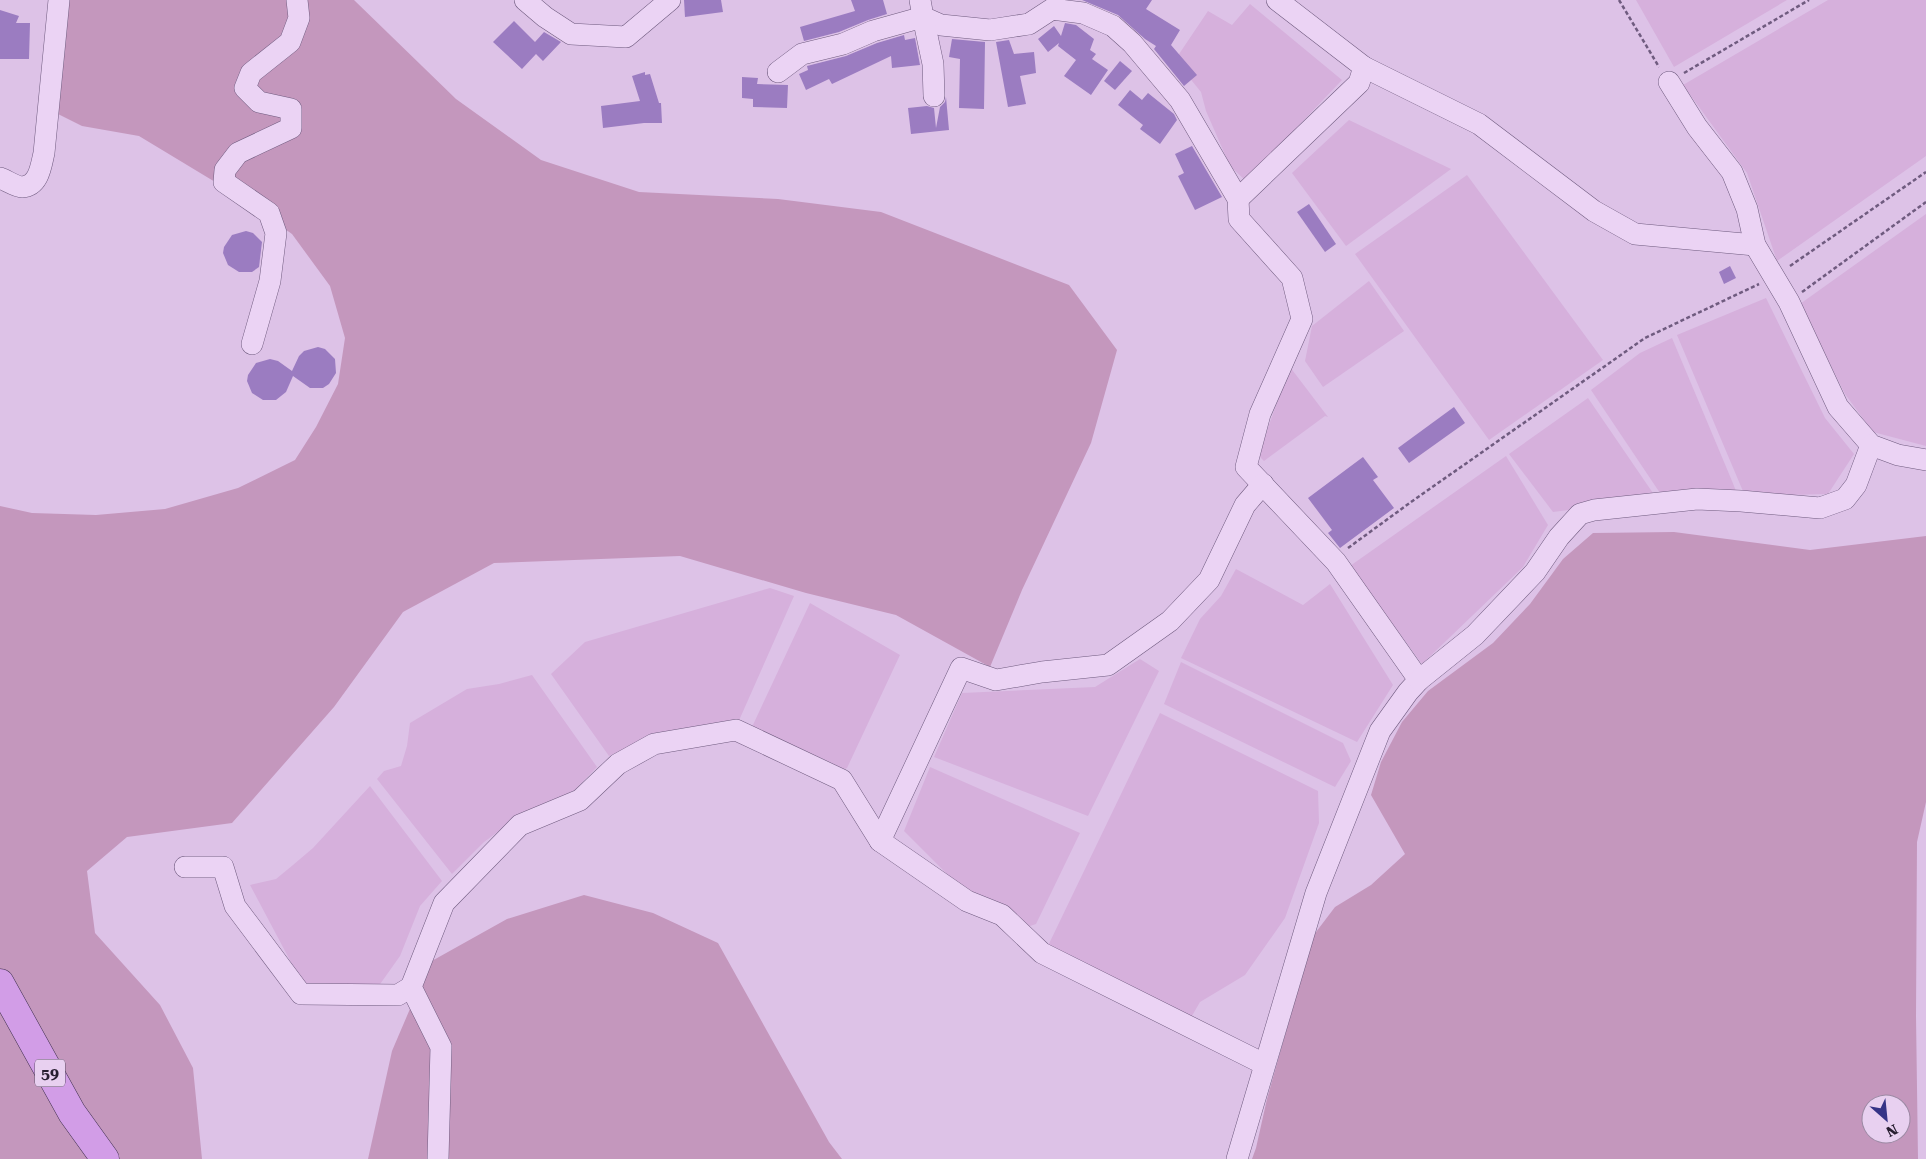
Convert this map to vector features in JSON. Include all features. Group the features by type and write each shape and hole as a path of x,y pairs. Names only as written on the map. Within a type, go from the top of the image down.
{"main road":[{"name":"59","path":"0,984 72,1113 105,1159"}],"street":[{"path":"0,178 21,187 32,184 38,177 44,153 58,0"},
{"path":"252,344 270,281 276,233 269,213 224,182 224,170 238,153 291,128 291,109 259,102 245,88 251,74 290,42 299,18 298,0"},
{"path":"525,0 544,17 571,34 626,36 670,0"},
{"path":"1277,0 1364,67 1479,124 1594,211 1635,234 1755,245"},
{"path":"922,9 941,25 990,30 1029,24 1049,5 1083,13 1113,26 1132,43 1180,100 1238,199 1239,219 1292,278 1302,319 1260,414 1246,467 1333,559 1419,680"},
{"path":"778,72 802,54 843,44 922,9"},
{"path":"922,9 934,64 934,96"},
{"path":"1238,199 1359,82 1364,67"},
{"path":"1669,82 1697,127 1732,172 1747,210 1755,245 1789,302 1838,407 1871,445 1898,455 1926,460"},
{"path":"1237,1159 1316,892 1380,731 1408,692 1419,680 1475,635 1535,572 1559,537 1580,514 1594,510 1697,499 1820,508 1844,498 1856,485 1871,445"},
{"path":"880,841 961,668 996,680 1042,672 1108,665 1170,620 1209,580 1245,505 1263,484"},
{"path":"185,867 223,867 235,906 301,994 398,995 411,987 444,903 520,825 580,800 618,764 654,744 736,730 842,780 880,841 967,901 1002,915 1042,953 1264,1064"},
{"path":"411,987 441,1046 438,1159"}],"path":[{"path":"1619,0 1669,82 1809,0"},
{"path":"1333,559 1436,484 1645,338 1774,277 1926,172"},
{"path":"1789,302 1926,202"}],"shaded area":[{"path":"52,0 354,0 456,99 541,160 639,192 778,199 881,212 1069,285 1117,350 1091,443 1022,590 990,667 896,615 806,593 680,556 494,563 403,612 334,707 232,823 127,837 87,871 95,933 160,1005 193,1068 202,1159 0,1159 0,506 32,513 96,515 165,509 238,488 295,460 316,427 338,384 345,338 330,286 292,234 235,194 139,136 82,126 38,104"},
{"path":"1636,0 1787,0 1674,67"},
{"path":"1828,0 1926,0 1926,156 1777,261 1747,173 1683,85"},
{"path":"1250,4 1342,80 1246,181 1230,166 1206,111 1201,92 1175,60 1208,11 1232,25"},
{"path":"1349,120 1451,169 1346,246 1292,173"},
{"path":"1467,175 1603,360 1489,440 1355,254"},
{"path":"1926,214 1926,446 1873,432 1845,394 1800,304"},
{"path":"1369,281 1404,331 1323,387 1305,361 1312,326"},
{"path":"1766,298 1825,418 1854,454 1828,494 1745,496 1677,335"},
{"path":"1672,338 1738,496 1664,499 1591,390 1640,353"},
{"path":"1290,367 1328,417 1325,416 1264,461 1258,455"},
{"path":"1588,398 1657,499 1553,512 1509,454"},
{"path":"1506,456 1548,525 1523,567 1422,664 1350,566"},
{"path":"1674,532 1810,550 1926,536 1926,802 1917,842 1916,1016 1918,1159 1252,1159 1313,936 1335,907 1371,885 1405,854 1371,795 1381,762 1402,722 1428,691 1493,643 1530,604 1563,559 1593,533"},
{"path":"1236,569 1303,605 1330,584 1393,685 1357,742 1181,658 1200,619 1221,596"},
{"path":"770,588 794,596 737,725 650,738 609,756 551,674 585,642"},
{"path":"810,603 900,655 847,768 836,773 812,761 811,754 752,727"},
{"path":"1140,659 1159,671 1088,816 934,757 962,693 1095,687"},
{"path":"1181,662 1343,743 1351,761 1335,787 1164,704"},
{"path":"532,675 597,767 570,795 510,823 484,842 452,874 377,779 384,771 401,766 407,746 410,723 467,689 499,684"},
{"path":"1160,713 1318,791 1319,823 1285,918 1245,975 1200,1002 1189,1021 1046,950"},
{"path":"930,767 1080,833 1036,924 1027,927 967,894 904,831"},
{"path":"370,786 442,881 420,906 400,956 378,987 302,983 250,885 276,879 293,865 313,848"},
{"path":"584,895 653,913 718,943 829,1142 842,1159 368,1159 392,1051 430,962 507,919"}],"building":[{"path":"684,0 721,0 723,12 685,17"},
{"path":"851,0 883,0 887,14 839,32 804,41 800,27 855,11"},
{"path":"1082,0 1152,0 1146,9 1180,30 1171,45 1197,75 1184,86 1154,49 1156,46 1145,39 1118,15"},
{"path":"0,10 19,16 16,23 30,23 29,59 0,59"},
{"path":"514,21 535,42 544,32 561,42 543,61 536,54 522,69 493,42"},
{"path":"1065,23 1076,25 1094,39 1090,50 1096,54 1092,59 1108,70 1091,95 1064,76 1076,60 1058,46 1059,43 1048,52 1038,39 1054,26 1061,36"},
{"path":"904,35 905,40 915,38 920,65 892,68 891,56 832,84 829,79 806,90 799,74 808,70 807,66 846,56 877,43"},
{"path":"952,39 985,42 984,109 959,108 960,59 949,57"},
{"path":"1009,40 1014,54 1034,52 1036,73 1020,76 1026,104 1008,107 996,42"},
{"path":"1120,61 1132,71 1115,90 1104,81"},
{"path":"645,72 645,75 650,74 659,103 661,103 662,123 644,123 603,128 601,106 640,101 632,76"},
{"path":"742,77 758,78 757,84 788,85 787,108 753,107 753,99 742,98"},
{"path":"1130,90 1142,100 1148,93 1174,114 1177,120 1160,144 1140,129 1143,125 1118,105"},
{"path":"946,97 949,130 911,134 908,108 927,106 934,108 936,128 940,107 945,102"},
{"path":"1192,146 1222,197 1195,210 1178,176 1184,173 1175,154"},
{"path":"1309,204 1336,244 1325,252 1297,212"},
{"path":"246,231 253,233 262,242 259,267 252,272 239,272 228,265 223,253 224,247 232,235"},
{"path":"1730,266 1736,278 1724,284 1719,272"},
{"path":"318,347 325,349 335,359 336,373 329,384 323,388 310,388 293,376 286,392 276,400 263,400 252,393 247,381 248,375 256,363 270,359 278,361 292,371 299,356 304,351"},
{"path":"1454,407 1465,423 1409,463 1398,448"},
{"path":"1363,457 1378,477 1373,480 1394,508 1340,548 1328,533 1332,530 1308,498"}]}
